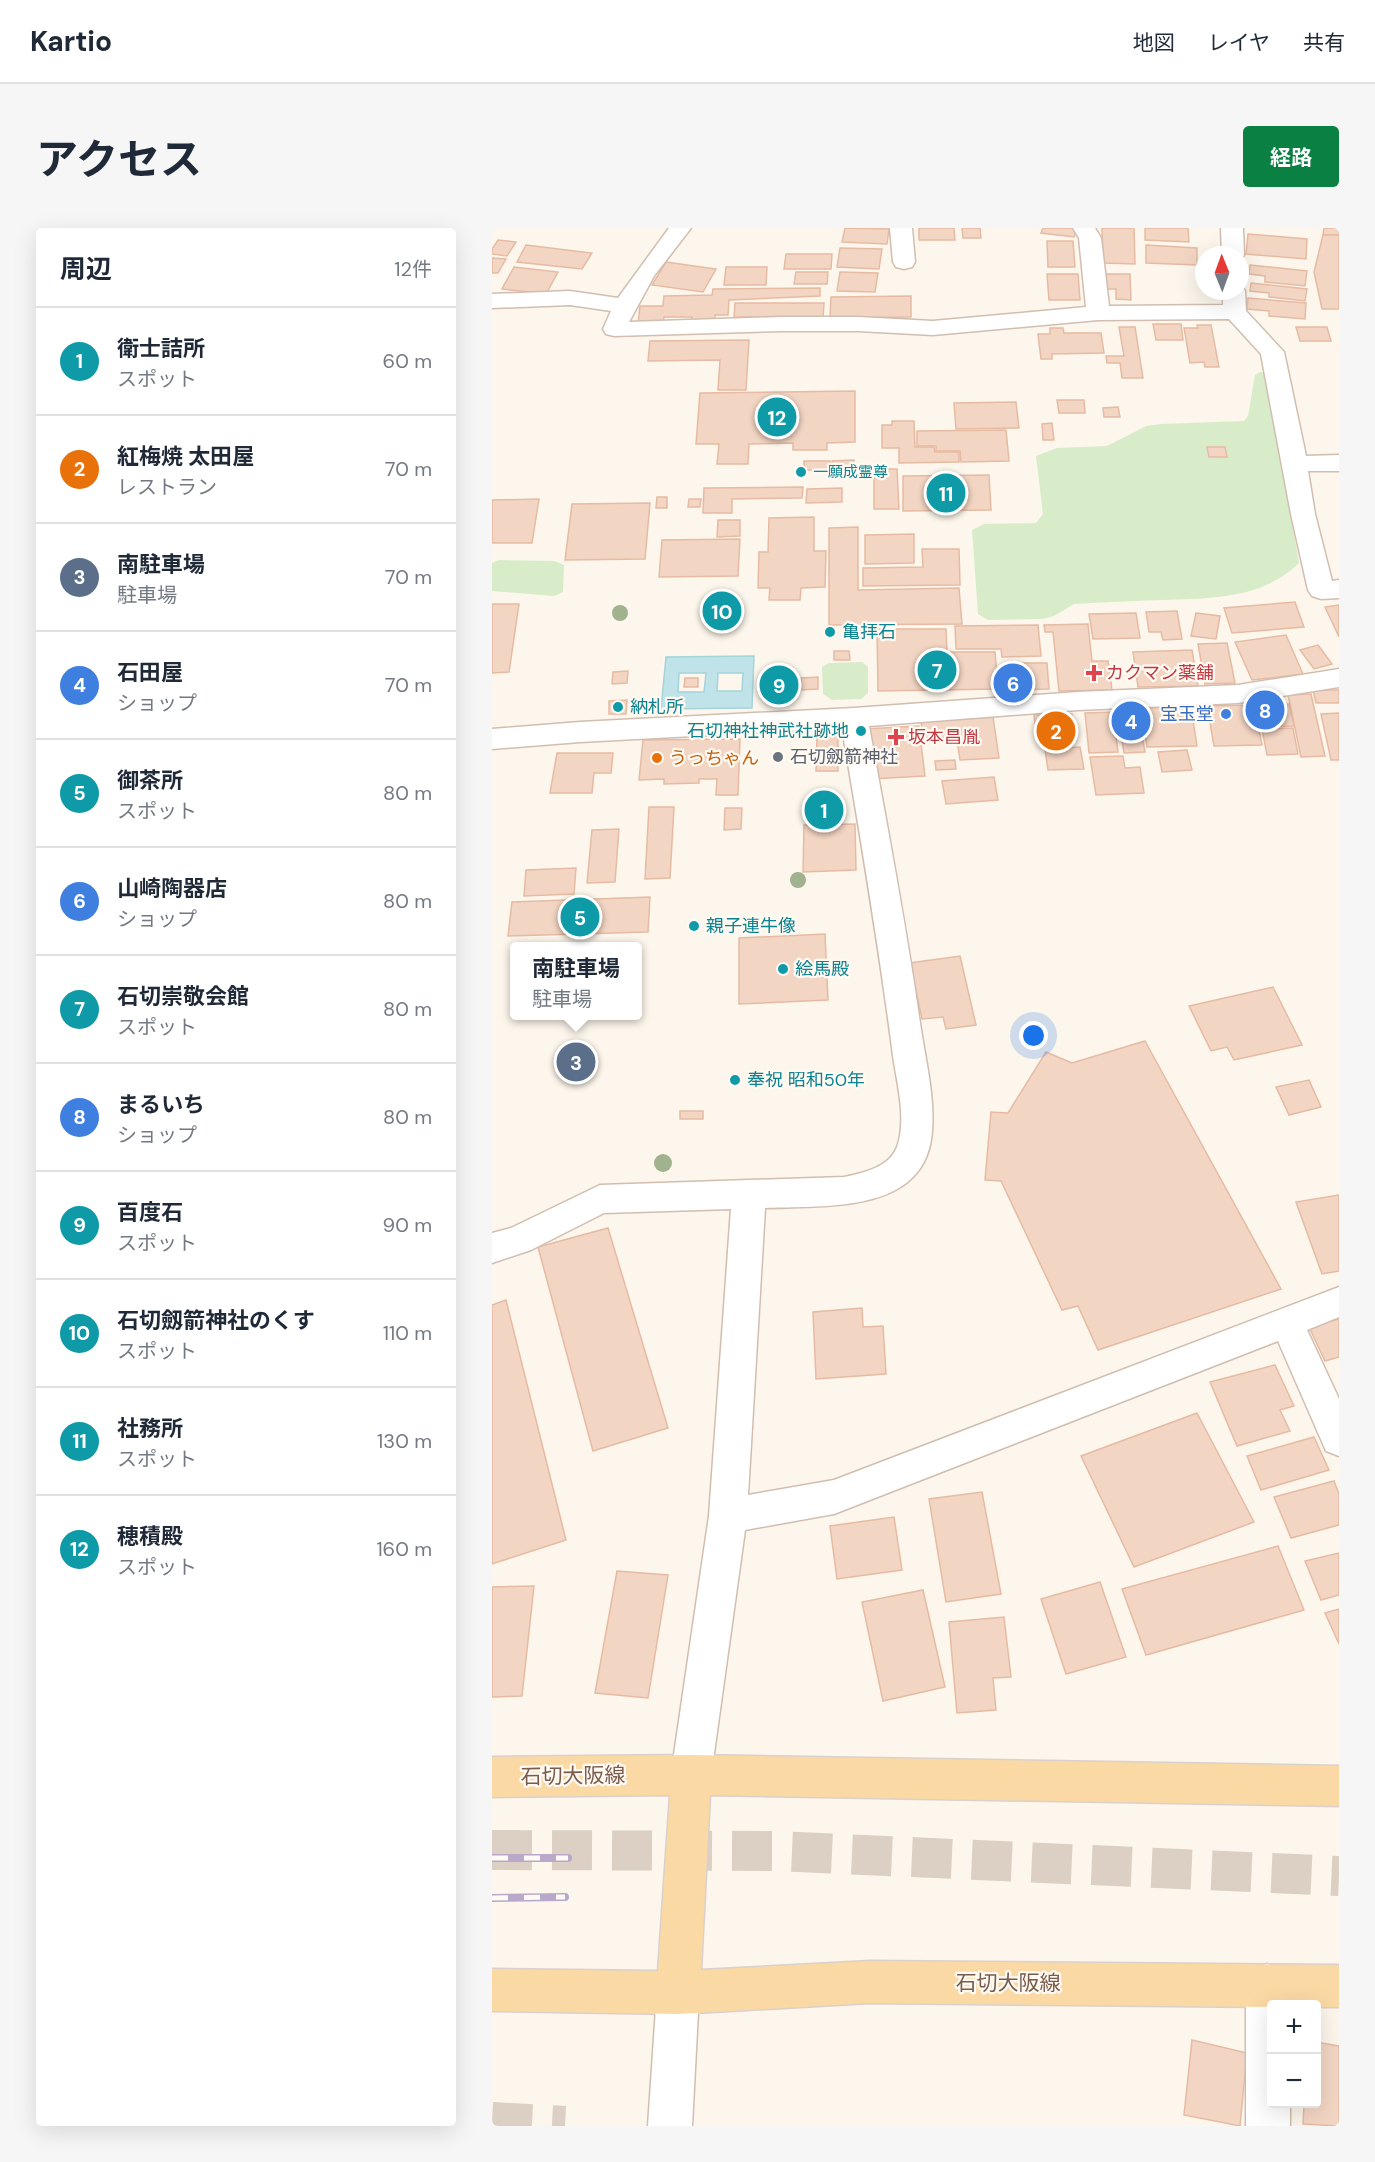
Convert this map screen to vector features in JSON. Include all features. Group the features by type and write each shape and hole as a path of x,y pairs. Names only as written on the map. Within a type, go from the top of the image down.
{"main road":[{"name":"石切大阪線","path":"492,1777 691,1775 1339,1786"},
{"path":"678,1993 691,1775"},
{"name":"石切大阪線","path":"492,1990 678,1993 870,1982 1339,1986"}],"street":[{"path":"680,228 624,306 614,329 781,324 858,324 933,328 1234,301 1272,352 1303,514 1321,590 1339,589"},
{"path":"901,228 904,262"},
{"path":"1084,228 1090,238 1098,313"},
{"path":"1232,228 1233,246"},
{"path":"492,302 570,298 624,306"},
{"path":"1295,464 1339,463"},
{"path":"492,739 580,732 854,718 1078,701 1238,694 1339,678"},
{"path":"492,1248 519,1240 600,1199 844,1191 874,1184 901,1170 912,1151 916,1133 914,1096 896,955 854,718"},
{"path":"691,1775 728,1516 748,1194"},
{"path":"728,1516 834,1497 1339,1302"},
{"path":"1287,1323 1339,1439"},
{"path":"1267,1985 1268,2126"},
{"path":"670,2126 678,1993"}],"green space":[{"path":"1267,372 1299,563 1285,575 1269,584 1253,590 1218,597 1074,604 1054,616 1042,619 988,620 978,614 972,530 984,524 1036,523 1043,514 1036,456 1057,448 1107,446 1146,426 1244,421 1248,416 1255,375"},
{"path":"499,560 554,561 564,565 563,592 554,596 492,591 492,563"},
{"path":"862,662 868,667 868,693 861,699 832,700 823,694 822,667 829,663"}],"water":[{"path":"754,656 752,708 661,709 666,657","holes":["679,673 706,673 704,692 678,692","718,673 743,673 742,691 717,691"]}],"building":[{"path":"845,228 889,229 887,244 842,242"},
{"path":"919,228 954,228 955,240 919,240"},
{"path":"962,228 980,228 981,238 963,238"},
{"path":"1043,228 1077,228 1074,237 1041,233"},
{"path":"1102,228 1134,228 1135,264 1103,263"},
{"path":"1145,228 1188,228 1189,242 1145,240"},
{"path":"1324,228 1339,228 1339,235 1323,235"},
{"path":"1248,234 1307,239 1306,259 1249,254 1249,246 1247,246"},
{"path":"1323,235 1339,235 1339,309 1322,309 1314,272"},
{"path":"498,240 516,242 507,256 492,254 492,249"},
{"path":"1047,241 1073,241 1075,267 1048,267"},
{"path":"526,245 592,253 582,269 517,262"},
{"path":"1146,245 1195,248 1195,265 1146,263"},
{"path":"840,248 882,249 879,269 837,267"},
{"path":"786,254 832,254 831,269 784,269"},
{"path":"492,258 506,259 498,273 492,273"},
{"path":"666,262 716,269 703,292 652,285"},
{"path":"1250,265 1307,271 1305,286 1265,282 1265,276 1249,274"},
{"path":"514,267 558,272 546,294 502,289"},
{"path":"726,267 767,267 766,285 724,285"},
{"path":"796,272 828,272 827,284 794,284"},
{"path":"840,272 878,273 875,292 837,291"},
{"path":"1047,274 1078,274 1080,300 1049,300"},
{"path":"1105,274 1130,274 1131,300 1116,299 1116,289 1106,289"},
{"path":"1251,283 1307,289 1305,301 1269,297 1269,293 1250,291"},
{"path":"820,288 820,296 729,300 728,315 715,315 715,322 691,322 692,317 664,317 663,324 638,324 640,306 663,306 664,296 712,295 713,289"},
{"path":"911,296 911,317 830,318 831,297"},
{"path":"1249,298 1306,303 1305,319 1269,316 1269,311 1247,309"},
{"path":"735,303 824,303 823,317 734,317"},
{"path":"1153,324 1181,324 1183,340 1156,340"},
{"path":"1197,325 1211,325 1219,367 1205,367 1204,362 1190,363 1184,328 1198,328"},
{"path":"1119,327 1135,327 1143,378 1122,378 1120,363 1107,363 1106,356 1124,356"},
{"path":"1296,327 1327,327 1331,341 1300,341"},
{"path":"1050,328 1063,328 1064,333 1101,333 1104,353 1052,354 1052,359 1041,359 1038,334 1050,334"},
{"path":"749,340 746,390 718,390 720,360 648,361 650,341"},
{"path":"855,391 855,442 827,443 827,450 793,450 793,443 749,444 748,464 717,464 719,444 696,444 700,393"},
{"path":"1057,400 1084,400 1085,413 1059,413"},
{"path":"1016,402 1019,428 956,429 954,403"},
{"path":"1118,407 1120,417 1104,417 1103,408"},
{"path":"892,421 914,421 915,447 934,447 935,452 959,452 959,462 899,463 899,448 882,448 882,425 892,425"},
{"path":"1052,423 1054,440 1043,440 1042,424"},
{"path":"1006,430 1009,461 961,462 960,451 936,451 936,446 917,446 917,431"},
{"path":"1207,447 1225,447 1227,457 1209,457"},
{"path":"854,460 854,474 832,475 832,461"},
{"path":"804,461 830,461 830,470 804,470"},
{"path":"874,469 897,469 899,509 874,509"},
{"path":"989,475 991,510 903,511 903,476"},
{"path":"803,487 802,498 732,499 732,513 703,513 704,488"},
{"path":"842,488 842,502 806,503 807,489"},
{"path":"657,497 667,497 667,508 656,508"},
{"path":"539,499 532,543 492,543 492,500"},
{"path":"689,499 701,499 700,507 688,507"},
{"path":"650,503 645,559 565,560 572,504"},
{"path":"814,517 814,551 826,551 825,587 801,588 800,600 769,600 770,588 758,588 759,552 768,552 769,518"},
{"path":"718,520 740,520 740,536 717,537"},
{"path":"858,527 858,590 959,588 962,624 829,625 829,528"},
{"path":"914,534 914,563 865,564 865,535"},
{"path":"740,539 738,576 659,577 662,540"},
{"path":"922,549 959,549 960,585 863,586 863,568 923,567"},
{"path":"1295,602 1304,627 1232,633 1224,608"},
{"path":"492,604 519,604 509,672 492,673"},
{"path":"1339,605 1339,637 1325,607"},
{"path":"1177,611 1182,639 1163,640 1161,632 1149,632 1146,612"},
{"path":"1136,613 1140,638 1093,639 1089,614"},
{"path":"1196,613 1220,616 1216,639 1191,636"},
{"path":"1088,624 1092,661 1108,661 1112,690 1059,691 1053,632 1045,632 1044,625"},
{"path":"1038,625 1041,656 1002,657 1001,649 956,649 955,626"},
{"path":"877,629 946,629 947,652 995,652 998,689 878,691"},
{"path":"1286,635 1303,674 1252,680 1235,642"},
{"path":"1227,643 1235,683 1205,684 1198,644"},
{"path":"1318,645 1332,664 1314,669 1300,650"},
{"path":"1192,650 1198,686 1138,687 1133,652"},
{"path":"834,651 849,651 850,660 834,660"},
{"path":"1006,663 1047,663 1049,689 1009,690"},
{"path":"628,671 627,683 612,684 613,672"},
{"path":"818,677 818,689 800,690 801,678"},
{"path":"685,678 698,678 698,687 684,687"},
{"path":"1313,690 1339,690 1339,703 1316,703"},
{"path":"1311,694 1325,756 1301,757 1288,695"},
{"name":"納札所","path":"627,700 626,714 609,714 609,701"},
{"path":"1289,704 1294,726 1262,727 1258,705"},
{"path":"1254,705 1262,745 1214,746 1207,706"},
{"path":"1137,707 1145,752 1124,753 1117,708"},
{"path":"1191,707 1197,746 1147,747 1141,708"},
{"path":"1113,712 1118,752 1089,753 1085,713"},
{"path":"1339,713 1339,760 1331,760 1321,714"},
{"path":"1072,714 1076,741 1037,741 1034,715"},
{"path":"993,717 999,758 960,760 957,740 924,743 921,722"},
{"path":"919,726 925,776 871,779 865,729"},
{"path":"1293,728 1298,754 1267,755 1262,729"},
{"path":"817,736 838,736 838,771 816,771"},
{"path":"740,739 738,795 716,795 717,779 699,779 699,783 664,784 664,779 639,780 643,740"},
{"path":"1080,747 1084,769 1048,770 1045,749"},
{"path":"1187,750 1192,770 1162,772 1158,752"},
{"path":"557,753 613,753 611,773 594,773 592,793 550,793"},
{"path":"1123,756 1125,768 1140,767 1144,793 1096,795 1090,757"},
{"path":"955,760 956,769 936,770 935,761"},
{"path":"994,777 998,800 946,804 942,781"},
{"path":"835,798 835,822 812,823 813,799"},
{"path":"649,807 674,807 670,878 645,879"},
{"path":"725,808 742,808 741,829 724,830"},
{"path":"855,824 856,870 803,872 804,825"},
{"path":"619,829 615,882 587,883 592,830"},
{"path":"576,868 574,894 524,896 526,870"},
{"path":"650,897 648,932 508,936 512,902"},
{"name":"絵馬殿","path":"825,934 828,1000 739,1004 739,938"},
{"path":"960,956 976,1025 946,1029 943,1017 922,1019 910,963"},
{"path":"1273,987 1302,1045 1234,1060 1227,1047 1211,1051 1189,1006"},
{"path":"1145,1041 1281,1289 1098,1350 1078,1306 1062,1310 1001,1181 985,1180 991,1112 1008,1113 1046,1052 1072,1063"},
{"path":"1309,1080 1321,1107 1289,1115 1276,1087"},
{"path":"680,1111 703,1111 703,1119 680,1119"},
{"path":"1339,1195 1339,1271 1322,1274 1296,1202"},
{"path":"608,1228 668,1428 593,1451 538,1247"},
{"path":"506,1300 566,1540 492,1564 492,1305"},
{"path":"862,1308 863,1327 883,1326 886,1374 816,1379 813,1312"},
{"path":"1339,1319 1339,1357 1325,1361 1309,1327"},
{"path":"1275,1365 1294,1406 1280,1410 1290,1431 1237,1446 1210,1382"},
{"path":"1197,1413 1254,1522 1134,1567 1081,1456"},
{"path":"1314,1437 1329,1470 1261,1490 1247,1456"},
{"path":"1334,1481 1339,1494 1339,1525 1291,1538 1274,1497"},
{"path":"982,1492 1001,1594 946,1602 929,1499"},
{"path":"894,1517 902,1570 837,1579 830,1526"},
{"path":"1278,1546 1304,1610 1146,1655 1122,1589"},
{"path":"1339,1553 1339,1595 1321,1600 1305,1561"},
{"path":"617,1571 668,1575 648,1698 595,1693"},
{"path":"1100,1582 1126,1657 1066,1674 1041,1599"},
{"path":"534,1586 522,1696 492,1697 492,1587"},
{"path":"923,1590 945,1687 883,1701 862,1602"},
{"path":"1339,1609 1339,1644 1325,1613"},
{"path":"1004,1617 1011,1677 993,1678 996,1710 957,1713 949,1622"},
{"path":"1192,2040 1247,2053 1240,2126 1184,2115"},
{"path":"1321,2043 1339,2046 1339,2126 1303,2124 1304,2108 1321,2108"}],"tunnel":[{"path":"492,1850 774,1851 1339,1876"},
{"path":"492,2122 565,2126"}],"railway":[{"path":"492,1858 568,1858"},
{"path":"492,1898 565,1897"}],"place":[{"name":"穂積殿","path":"777,417"},
{"name":"一願成霊尊","path":"801,472"},
{"name":"社務所","path":"946,493"},
{"name":"石切劔箭神社のくす","path":"722,611"},
{"name":"亀拝石","path":"830,632"},
{"name":"石切崇敬会館","path":"937,670"},
{"name":"カクマン薬舗","path":"1094,673"},
{"name":"山崎陶器店","path":"1013,683"},
{"name":"百度石","path":"779,685"},
{"name":"納札所","path":"618,707"},
{"name":"まるいち","path":"1265,710"},
{"name":"宝玉堂","path":"1226,714"},
{"name":"石田屋","path":"1131,721"},
{"name":"石切神社神武社跡地","path":"861,731"},
{"name":"紅梅焼 太田屋","path":"1056,731"},
{"name":"坂本昌胤","path":"896,737"},
{"name":"石切劔箭神社","path":"778,757"},
{"name":"うっちゃん","path":"657,758"},
{"name":"衛士詰所","path":"824,810"},
{"name":"御茶所","path":"580,917"},
{"name":"親子連牛像","path":"694,926"},
{"name":"絵馬殿","path":"783,969"},
{"name":"南駐車場","path":"576,1062"},
{"name":"奉祝 昭和50年","path":"735,1080"}]}
